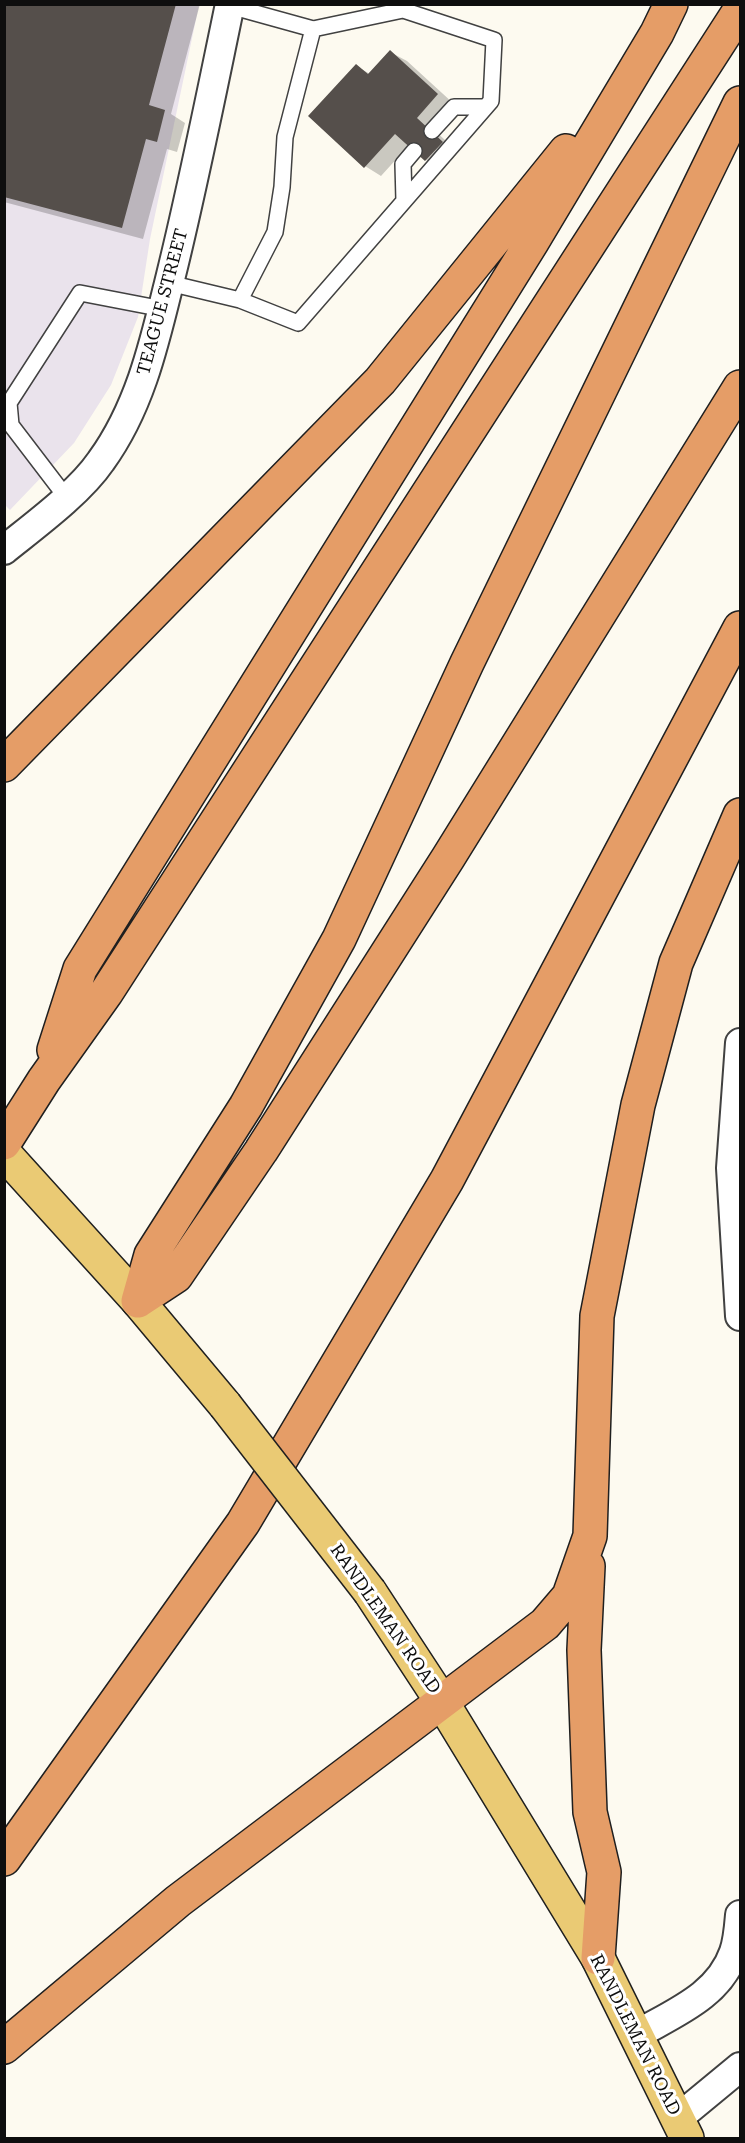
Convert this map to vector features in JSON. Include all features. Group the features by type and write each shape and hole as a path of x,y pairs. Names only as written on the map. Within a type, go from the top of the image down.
{"highway":[{"path":"44,1080 80,969 532,242 657,33 671,4"},
{"path":"4,1143 44,1080 106,993 741,10"},
{"path":"4,765 380,381 515,217 657,33"},
{"path":"138,1301 152,1255 246,1106 339,939 472,652 741,103"},
{"path":"138,1301 176,1276 261,1151 448,858 741,387"},
{"path":"4,1859 243,1523 447,1180 741,628"},
{"path":"598,1958 604,1872 590,1812 584,1650 597,1316 638,1105 676,963 741,814"},
{"path":"4,2047 187,1894 281,1820 442,1702 551,1617 569,1596 590,1536"}],"main road":[{"name":"RANDLEMAN ROAD","path":"4,1153 138,1301 225,1405 370,1592 442,1702 598,1958 682,2129"}],"street":[{"name":"TEAGUE STREET","path":"4,550 66,497 101,462 137,398 166,296 230,5"},
{"path":"741,1043 731,1168 741,1316"},
{"path":"636,2035 703,1996 719,1982 734,1952 741,1915"},
{"path":"682,2129 741,2067"}],"lane":[{"path":"66,497 11,425 7,400 80,293 240,300 298,323 491,101 494,40 403,10 314,29 230,5"},
{"path":"240,300 275,232 282,187 285,137 314,29"},
{"path":"432,131 454,107 485,107"},
{"path":"404,201 403,164 414,152"}],"shaded area":[{"path":"4,5 199,5 150,239 138,317 111,385 74,443 10,510 4,504"}],"building":[{"path":"4,4 176,4 149,105 165,110 157,142 146,139 122,228 4,197"},
{"path":"390,50 438,94 417,118 443,142 425,161 395,134 364,168 308,116 356,64 368,74"}]}
